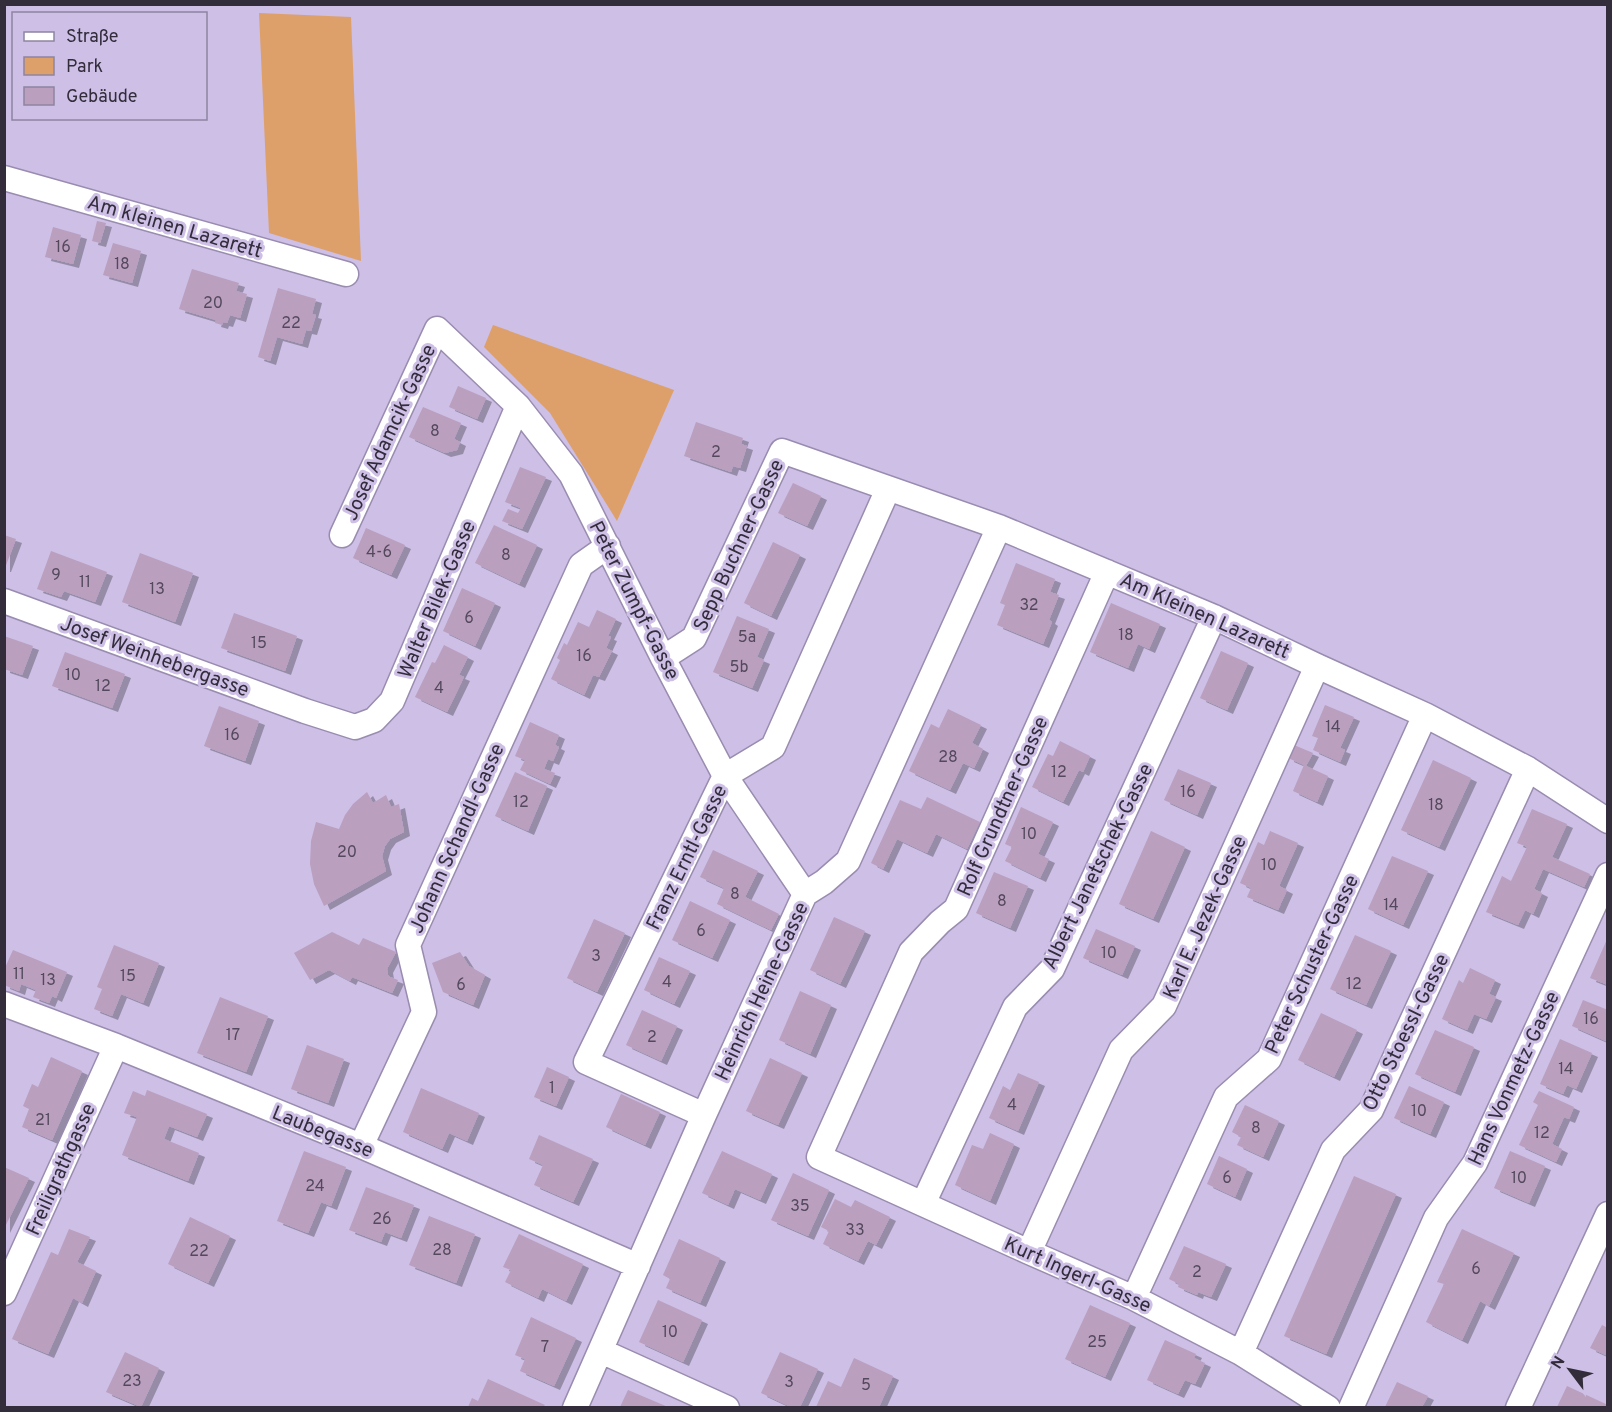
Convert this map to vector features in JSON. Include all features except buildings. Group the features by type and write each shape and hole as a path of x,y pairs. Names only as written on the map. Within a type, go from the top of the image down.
{"street":[{"name":"Am kleinen Lazarett","path":"4,178 346,274"},
{"name":"Peter Zumpf-Gasse","path":"437,329 518,406 571,474 725,776 805,894"},
{"name":"Josef Adamcik-Gasse","path":"342,535 437,329"},
{"name":"Walter Bilek-Gasse","path":"305,711 355,727 374,720 392,701 518,406"},
{"name":"Am Kleinen Lazarett","path":"782,451 999,527 1214,617 1425,715 1528,769 1608,821"},
{"name":"Sepp Buchner-Gasse","path":"663,658 693,638 782,451"},
{"name":"Franz Erntl-Gasse","path":"704,1115 586,1062 725,776 773,747 888,489"},
{"name":"Heinrich Heine-Gasse","path":"575,1407 805,894 824,882 848,861 999,527"},
{"name":"Johann Schandl-Gasse","path":"361,1146 424,1012 408,945 580,565 608,546"},
{"name":"Rolf Grundtner-Gasse","path":"819,1157 911,952 956,909 1107,572"},
{"name":"Josef Weinhebergasse","path":"4,601 305,711"},
{"name":"Albert Janetschek-Gasse","path":"923,1204 1015,1007 1052,969 1214,617"},
{"name":"Karl E. Jezek-Gasse","path":"1029,1252 1121,1050 1164,1006 1317,666"},
{"name":"Peter Schuster-Gasse","path":"1134,1298 1226,1097 1269,1059 1425,715"},
{"name":"Otto Stoessl-Gasse","path":"1242,1353 1333,1149 1371,1110 1528,769"},
{"name":"Hans Vonmetz-Gasse","path":"1351,1407 1436,1218 1475,1163 1608,875"},
{"name":"Laubegasse","path":"4,1004 116,1046 361,1146 638,1266"},
{"name":"Freiligrathgasse","path":"4,1293 116,1046"},
{"name":"Kurt Ingerl-Gasse","path":"819,1157 1134,1298 1242,1353 1328,1407"},
{"path":"1518,1407 1608,1214"},
{"path":"601,1351 728,1407"}],"green space":[{"path":"259,13 351,17 361,261 269,233"},
{"path":"493,325 674,390 617,521 550,413 484,347"}]}
